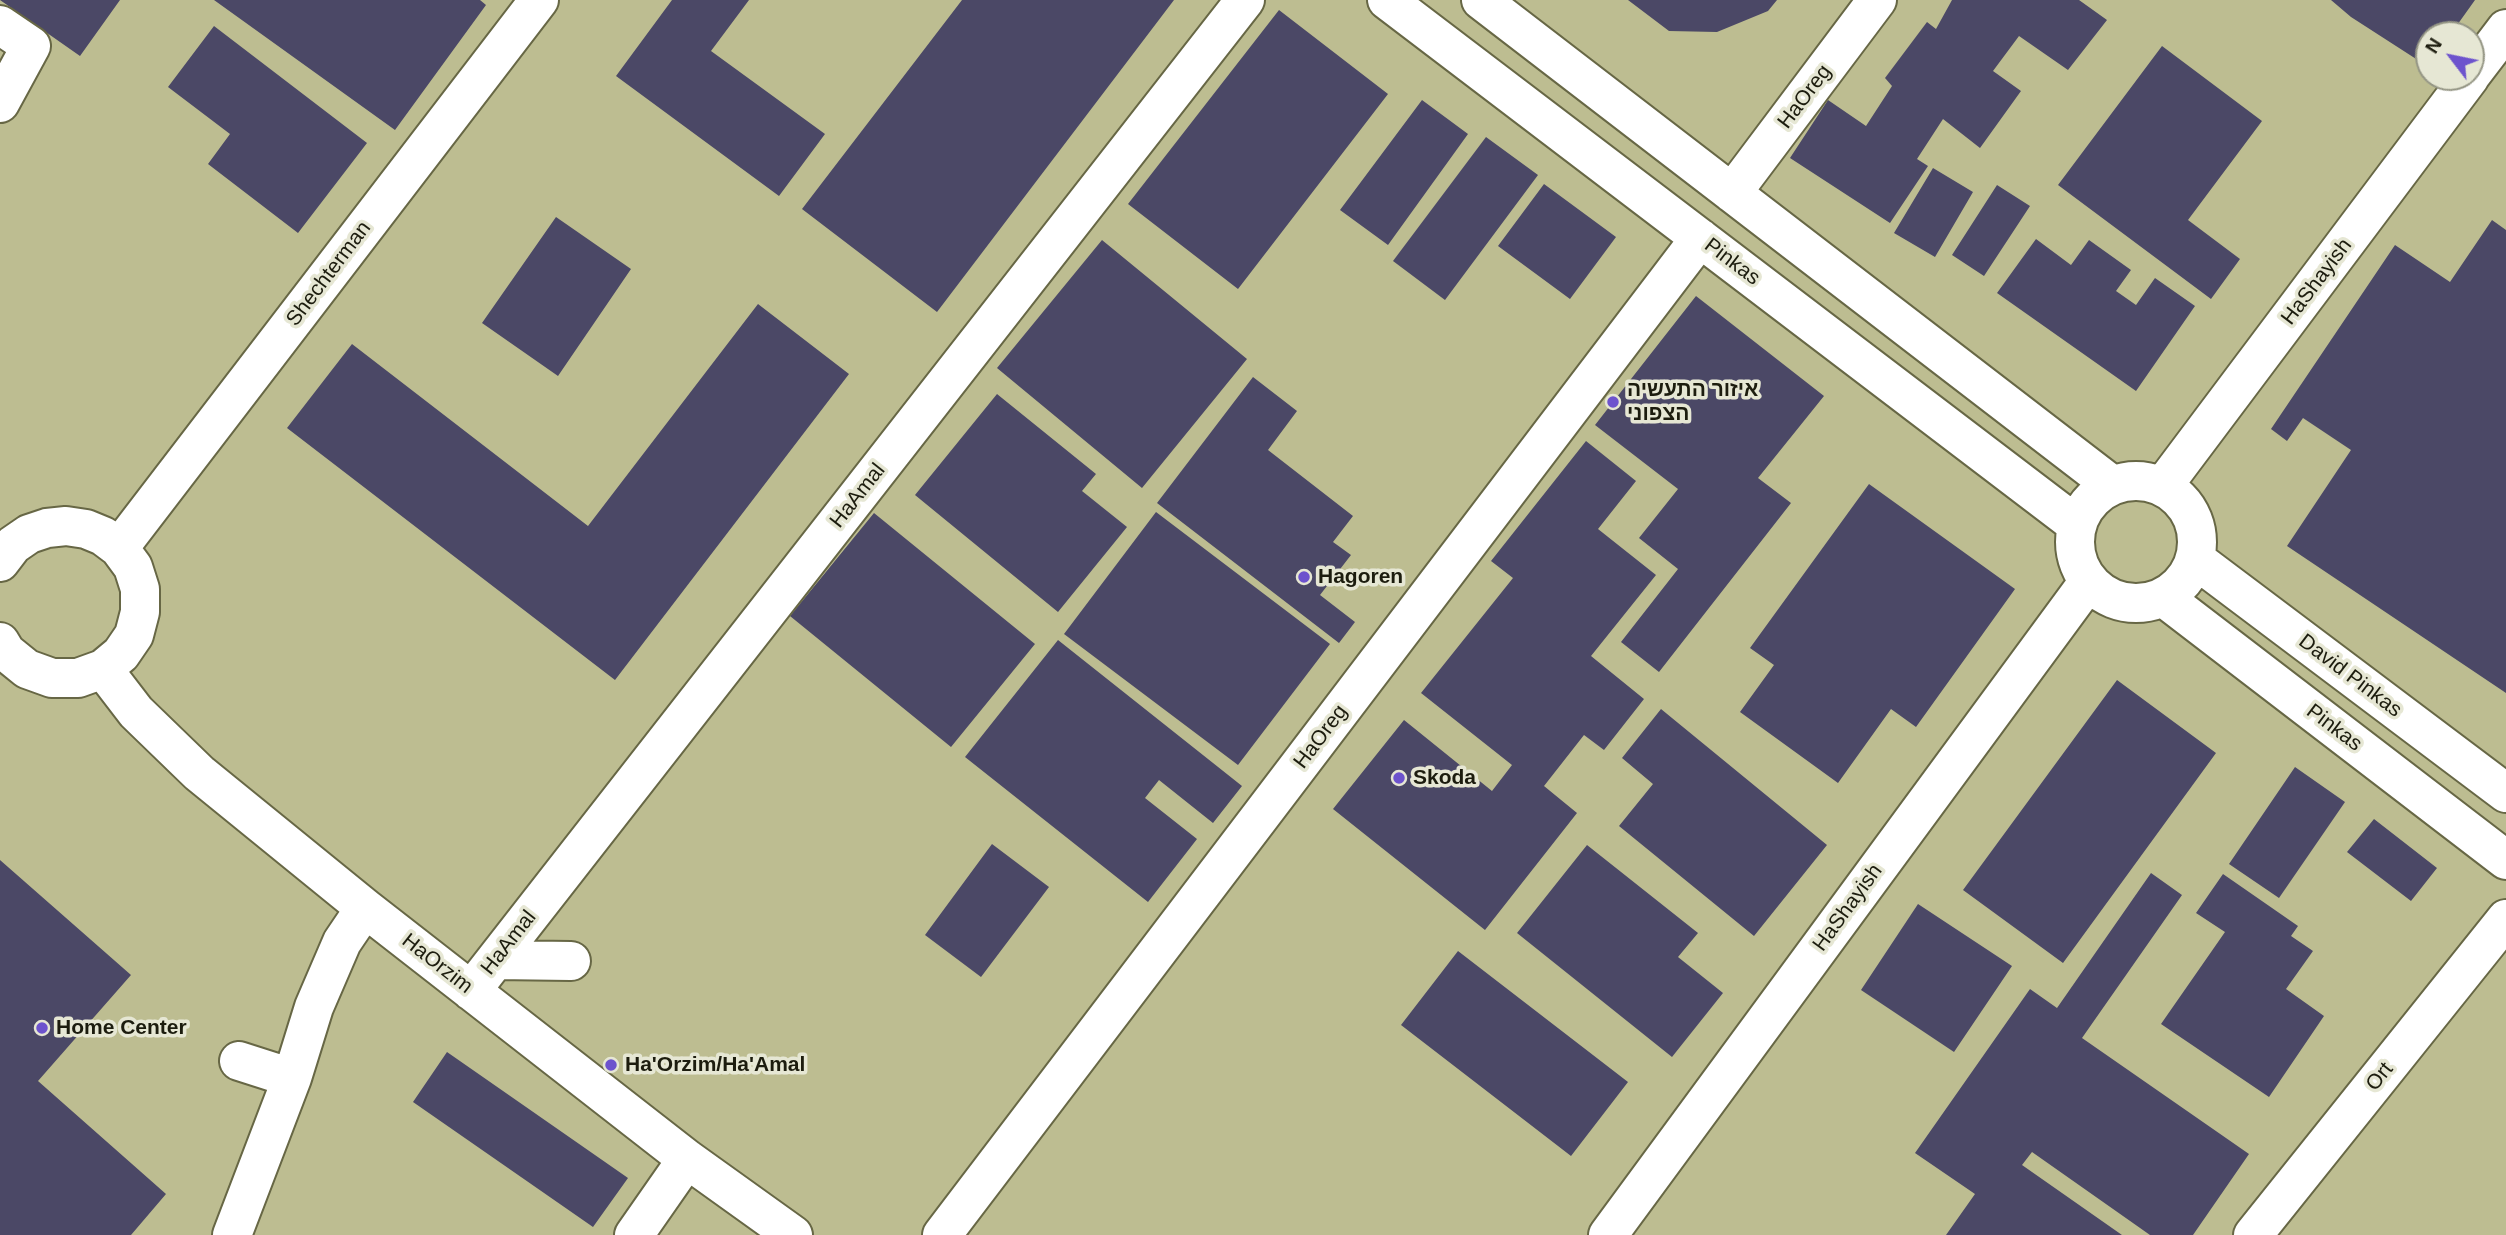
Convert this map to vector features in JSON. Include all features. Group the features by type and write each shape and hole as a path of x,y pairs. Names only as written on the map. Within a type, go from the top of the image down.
{"street":[{"name":"Shechterman","path":"118,548 539,0"},
{"name":"HaAmal","path":"471,991 1245,0"},
{"name":"Pinkas","path":"1387,0 2077,525"},
{"path":"1481,0 2112,485"},
{"name":"HaOreg","path":"1732,193 1877,0"},
{"path":"0,25 31,46 0,103"},
{"name":"HaShayish","path":"2485,56 2506,29"},
{"name":"HaShayish","path":"2163,486 2459,91"},
{"name":"HaOreg","path":"942,1235 1700,238"},
{"path":"2143,481 2163,486 2180,500 2192,517 2197,538 2195,559 2180,584 2163,597 2146,602 2125,602 2105,595 2089,581 2080,567 2075,546 2077,525 2094,498 2112,485 2143,481"},
{"path":"0,562 13,545 29,534 47,527 86,529 103,536 118,548 133,567 140,589 140,612 134,635 121,654 103,668 78,678 52,678 27,669 6,652 0,642"},
{"name":"David Pinkas","path":"2195,559 2506,793"},
{"name":"HaShayish","path":"1608,1235 2089,581"},
{"name":"Pinkas","path":"2163,597 2506,860"},
{"name":"HaOrzim","path":"103,668 136,712 198,773 365,908 687,1159 793,1235"},
{"path":"232,1235 292,1078 314,1007 342,943 365,908"},
{"name":"Ort","path":"2253,1235 2506,919"},
{"path":"496,960 572,961"},
{"path":"239,1061 292,1078"},
{"path":"634,1235 687,1159"}],"shaded area":[{"path":"0,0 2506,0 2506,1235 0,1235"}],"building":[{"path":"0,0 120,0 80,56"},
{"path":"214,0 480,0 486,5 395,130"},
{"path":"672,0 749,0 711,51 825,134 779,196 616,76"},
{"path":"962,0 1174,0 937,312 802,209"},
{"path":"1628,0 1777,0 1768,11 1717,32 1669,31"},
{"path":"1952,0 2079,0 2107,20 2068,70 2019,36 1993,71 2021,91 1980,148 1943,119 1917,159 1928,166 1890,223 1790,158 1828,100 1866,126 1892,86 1885,78 1927,22 1936,29"},
{"path":"2331,0 2475,0 2460,21 2415,21 2415,58 2351,17"},
{"path":"1279,10 1388,94 1238,289 1128,204"},
{"path":"214,26 367,143 298,233 208,164 230,134 168,87"},
{"path":"2162,46 2262,121 2188,220 2240,259 2211,299 2058,185"},
{"path":"1422,100 1468,134 1388,245 1340,210"},
{"path":"1486,137 1538,175 1445,300 1393,261"},
{"path":"1933,168 1973,192 1935,257 1894,233"},
{"path":"1544,184 1616,237 1570,299 1498,246"},
{"path":"1997,185 2030,206 1984,276 1952,255"},
{"path":"556,217 631,269 558,376 482,323"},
{"path":"2492,220 2506,230 2506,693 2287,546 2351,450 2303,418 2287,441 2271,429 2395,245 2450,282"},
{"path":"2036,239 2071,265 2089,240 2131,270 2116,291 2136,305 2155,278 2195,306 2136,391 1997,293"},
{"path":"1102,240 1247,359 1142,488 997,368"},
{"path":"1696,296 1824,396 1758,478 1791,503 1659,672 1621,642 1678,569 1639,538 1678,489 1595,425"},
{"path":"758,304 849,374 615,680 287,428 352,344 588,526"},
{"path":"1253,377 1297,411 1268,450 1353,516 1333,542 1351,555 1320,595 1355,622 1339,643 1157,503"},
{"path":"997,394 1096,474 1082,491 1127,527 1058,612 915,495"},
{"path":"1586,441 1636,481 1598,529 1656,575 1591,656 1644,699 1604,750 1584,735 1544,786 1577,813 1485,930 1333,809 1404,720 1492,791 1512,765 1421,693 1513,578 1491,561"},
{"path":"1869,484 2015,589 1916,727 1891,709 1838,783 1740,712 1774,665 1750,648"},
{"path":"1156,512 1330,644 1238,765 1064,634"},
{"path":"874,513 1035,644 951,747 790,616"},
{"path":"1058,640 1242,786 1213,823 1159,780 1145,798 1197,839 1148,902 965,757"},
{"path":"2117,680 2216,753 2063,963 1963,890"},
{"path":"1661,709 1827,845 1754,936 1619,826 1653,784 1622,758"},
{"path":"2295,767 2345,802 2279,898 2229,864"},
{"path":"2374,819 2437,868 2411,901 2347,852"},
{"path":"992,844 1049,887 981,977 925,935"},
{"path":"1587,845 1698,933 1678,957 1723,993 1672,1057 1517,933"},
{"name":"Home Center","path":"0,860 131,975 38,1081 166,1194 131,1235 0,1235"},
{"path":"2151,873 2182,895 2082,1038 2249,1154 2193,1235 2150,1235 2032,1152 2022,1165 2122,1235 1946,1235 1975,1194 1915,1153 2030,989 2057,1008"},
{"path":"2223,874 2298,926 2291,936 2313,951 2286,989 2324,1016 2269,1097 2161,1024 2225,932 2196,913"},
{"path":"1918,904 2012,966 1954,1052 1861,990"},
{"path":"1458,951 1628,1082 1571,1156 1401,1025"},
{"path":"447,1052 628,1178 593,1227 413,1102"}],"place":[{"name":"איזור התעשיה הצפוני","path":"1613,402"},
{"name":"Hagoren","path":"1304,577"},
{"name":"Skoda","path":"1399,778"},
{"name":"Home Center","path":"42,1028"},
{"name":"Ha'Orzim/Ha'Amal","path":"611,1065"}]}
